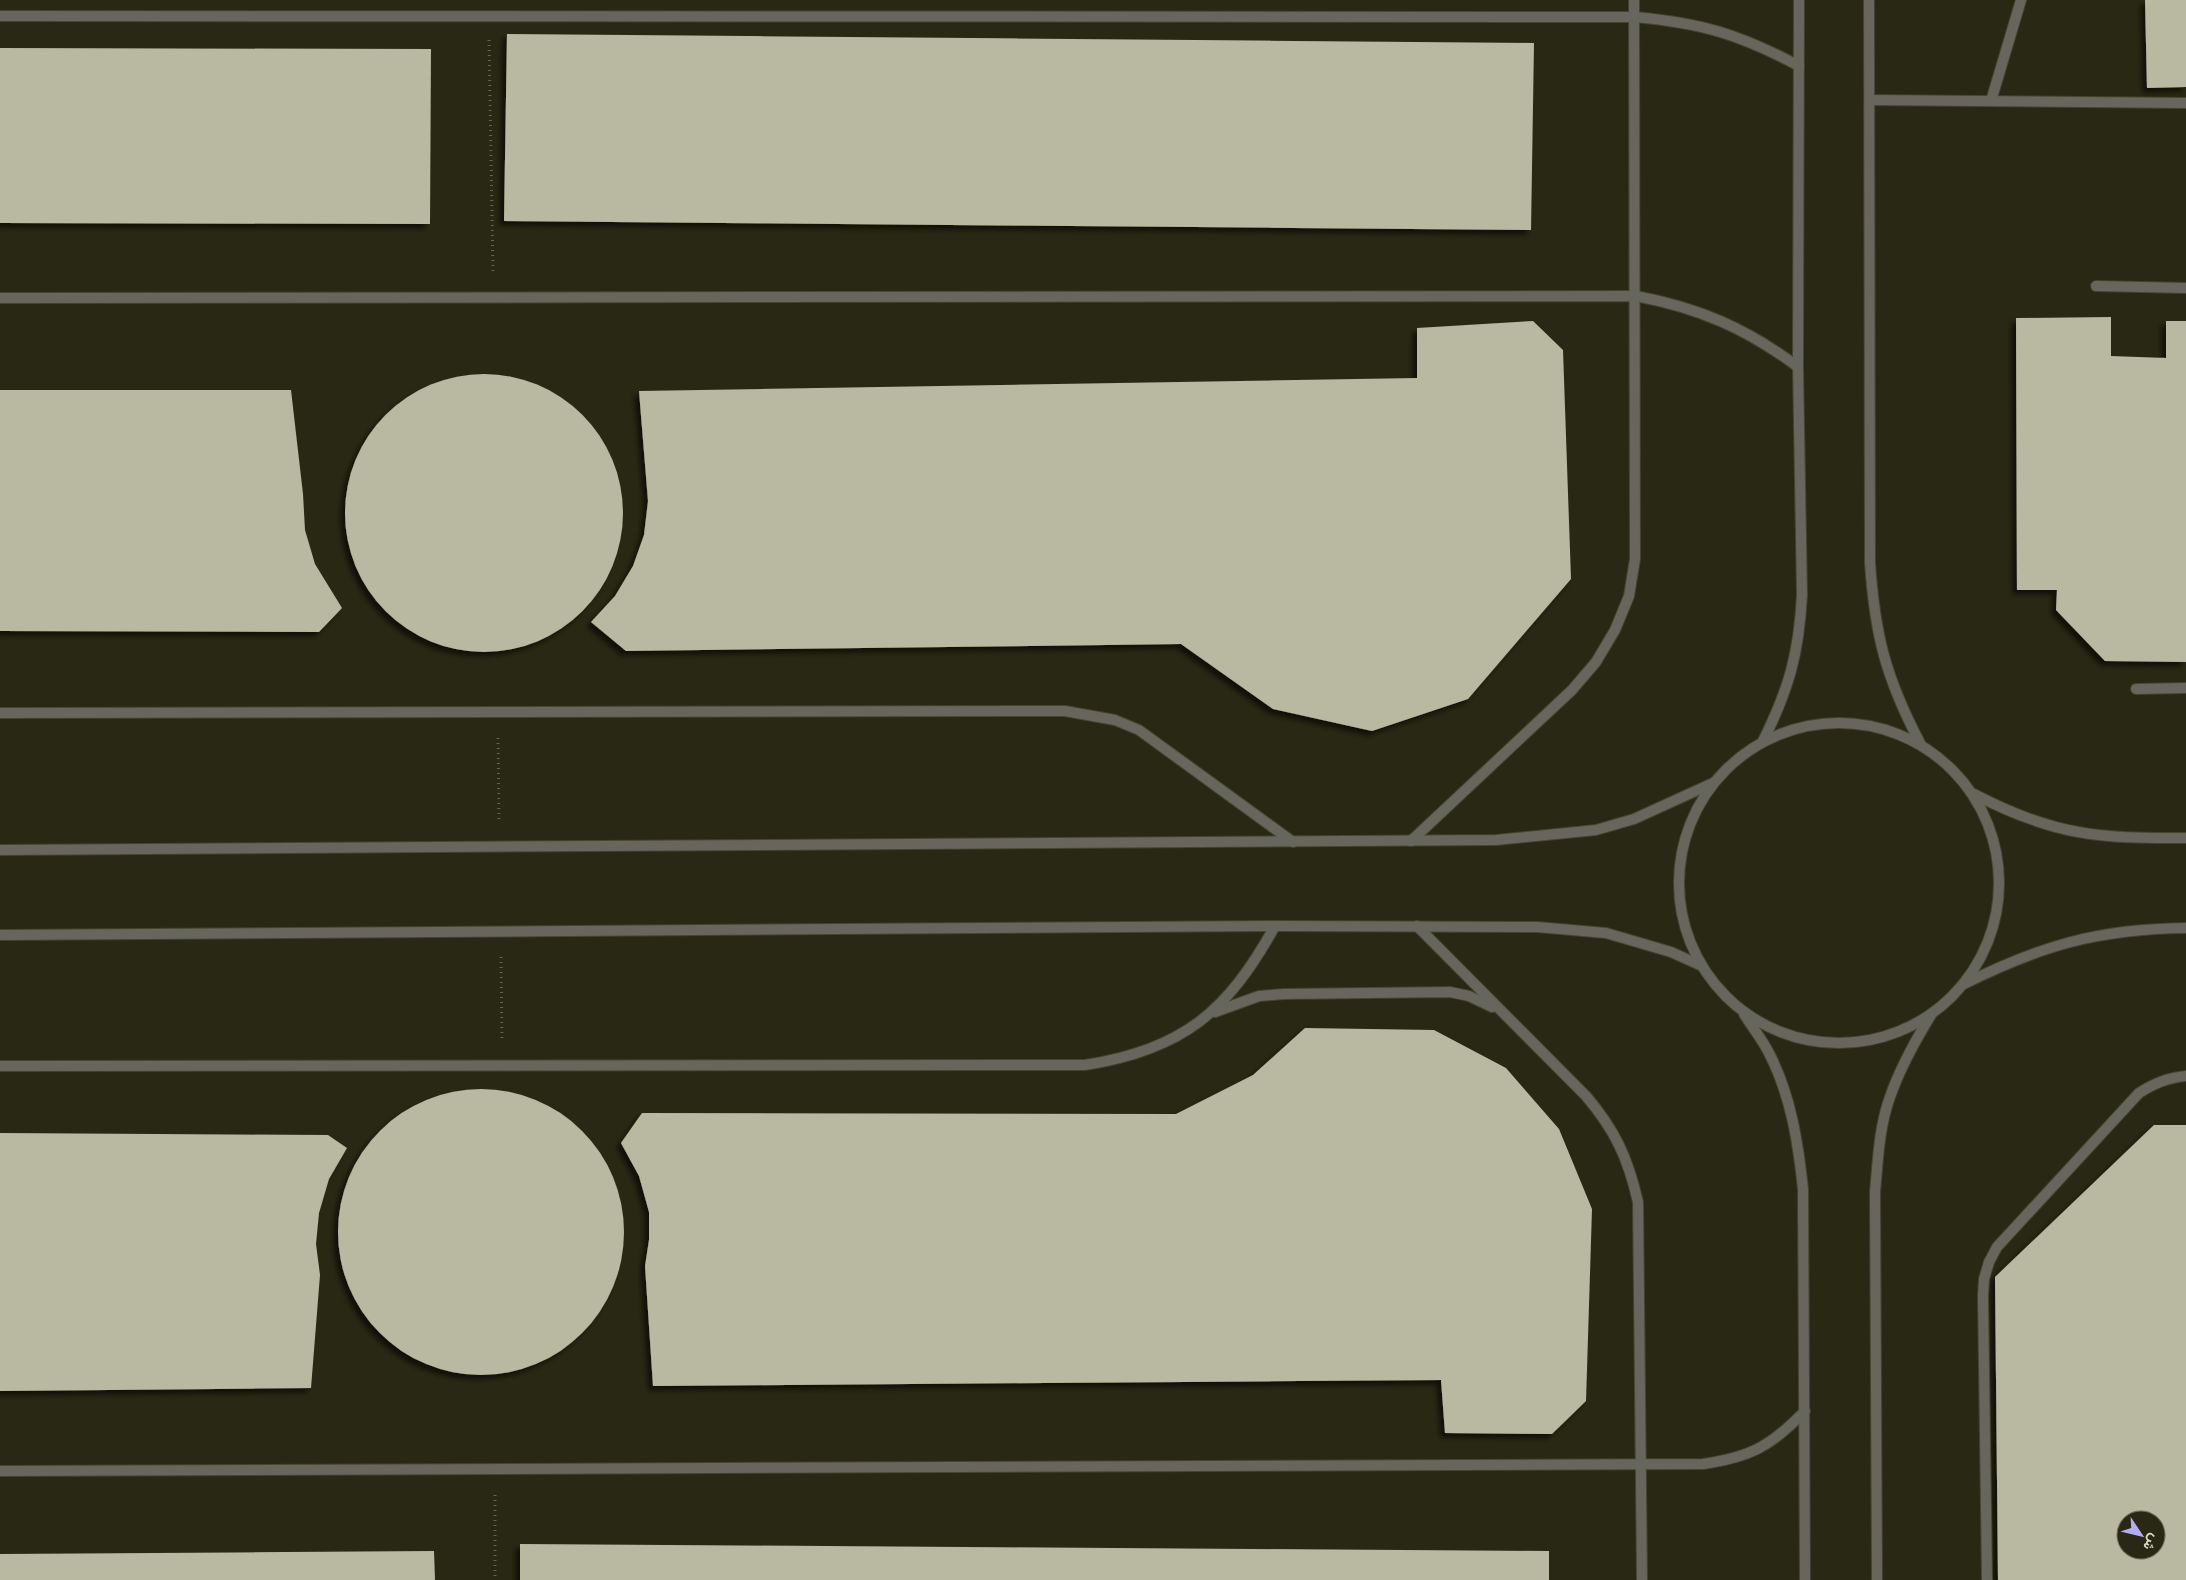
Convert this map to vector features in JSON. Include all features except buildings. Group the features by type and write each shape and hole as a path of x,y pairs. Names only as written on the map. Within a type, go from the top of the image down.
{"street":[{"path":"1411,841 1572,690 1596,662 1615,630 1628,596 1635,559 1634,0"},
{"path":"1763,741 1780,707 1793,671 1800,633 1802,595 1798,367 1799,0"},
{"path":"1869,0 1870,563 1873,610 1882,656 1898,701 1920,743"},
{"path":"1991,101 2021,0"},
{"path":"0,16 1634,16 1679,21 1721,30 1761,46 1799,66"},
{"path":"1870,100 2186,103"},
{"path":"2096,286 2186,288"},
{"path":"0,298 1636,296 1674,304 1718,319 1771,346 1798,367"},
{"path":"2136,689 2186,688"},
{"path":"0,712 1065,711 1115,720 1146,734 1293,842"},
{"path":"1842,722 1883,727 1920,743 1950,766 1974,794 1995,841 2000,891 1989,941 1964,984 1931,1015 1896,1034 1857,1043 1817,1042 1779,1032 1744,1013 1721,992 1702,966 1686,931 1679,892 1681,854 1693,816 1713,783 1736,760 1763,741 1802,726 1842,722"},
{"path":"0,850 1496,840 1596,830 1634,819 1713,783"},
{"path":"1974,794 2041,824 2076,833 2113,838 2186,838"},
{"path":"0,936 1275,926 1546,927 1606,933 1671,952 1702,966"},
{"path":"0,1066 1085,1065 1118,1060 1150,1050 1180,1035 1207,1016 1232,993 1254,964 1275,926"},
{"path":"1416,926 1586,1096 1606,1119 1620,1145 1631,1173 1638,1202 1642,1580"},
{"path":"1964,984 2002,965 2043,949 2084,938 2128,931 2186,928"},
{"path":"1207,1016 1232,1004 1259,996 1432,992 1469,996 1502,1013"},
{"path":"1744,1013 1769,1053 1787,1096 1798,1142 1803,1189 1805,1580"},
{"path":"1877,1580 1876,1192 1879,1145 1889,1098 1907,1055 1931,1015"},
{"path":"1987,1580 1983,1296 1984,1278 1988,1262 2008,1234 2139,1093 2154,1083 2170,1077 2186,1076"},
{"path":"0,1471 1703,1464 1732,1460 1760,1449 1784,1432 1805,1411"}],"path":[{"path":"489,16 494,297"},
{"path":"497,712 499,847"},
{"path":"500,932 502,1066"},
{"path":"495,1469 495,1580"}]}
